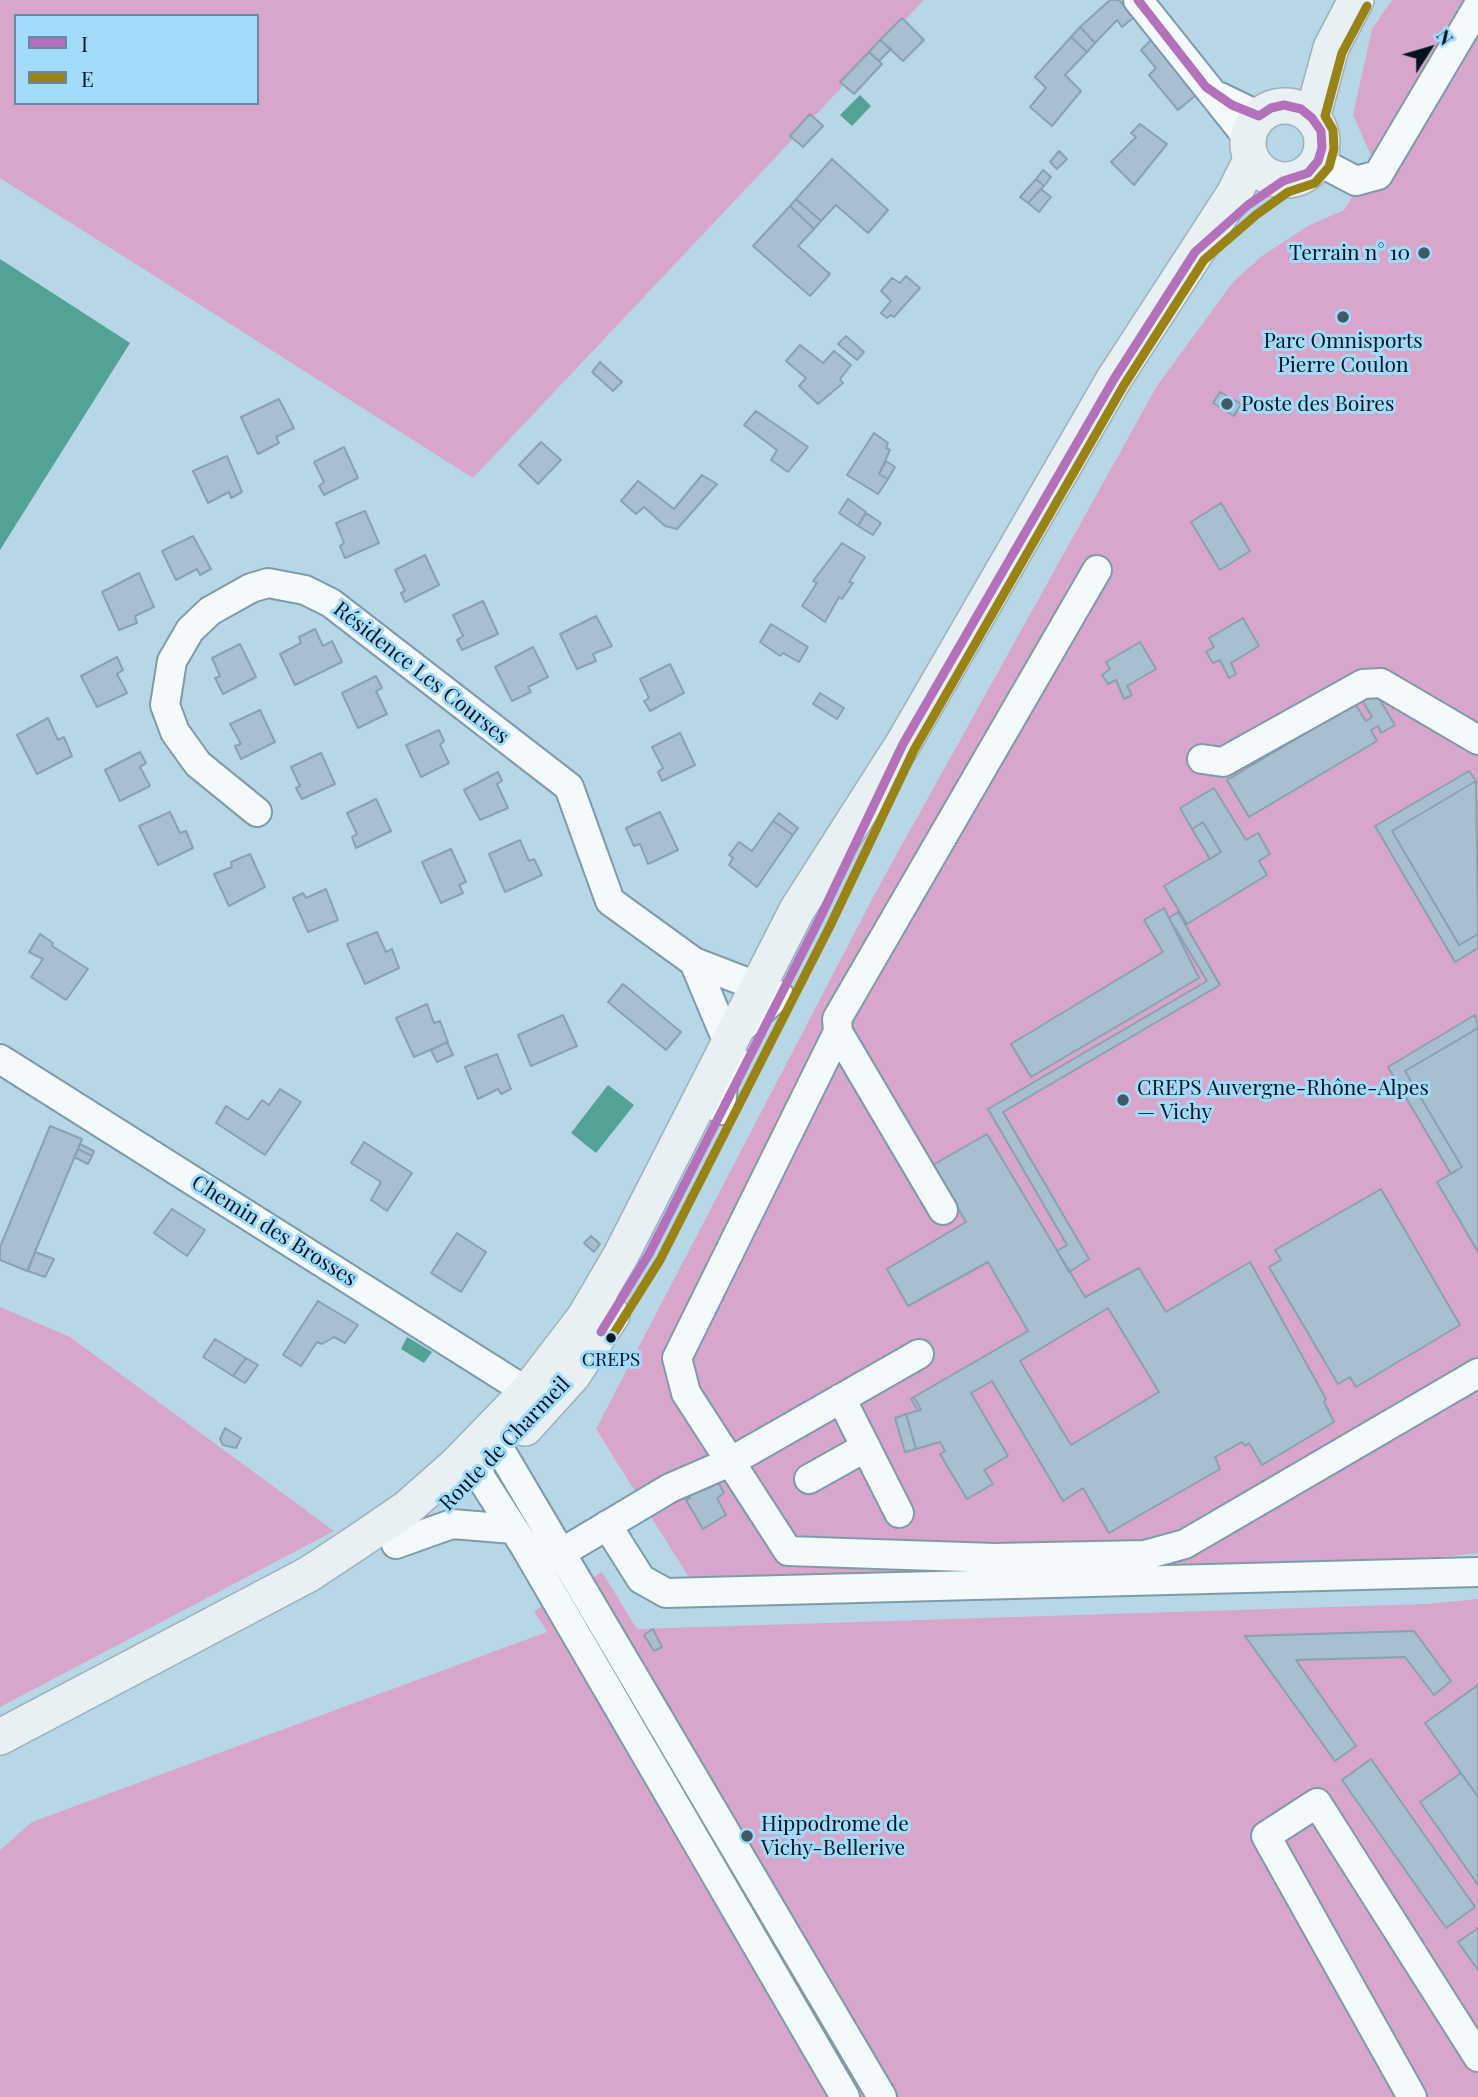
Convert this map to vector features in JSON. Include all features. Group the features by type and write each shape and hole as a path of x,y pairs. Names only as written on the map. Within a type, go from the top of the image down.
{"main road":[{"name":"Route de Charmeil","path":"0,1737 309,1574 480,1463 537,1397 573,1375 649,1254 721,1110 757,1008 797,910 903,744 1114,379 1234,194 1337,0"},
{"name":"Route de Charmeil","path":"1271,127 1331,48 1356,0"},
{"path":"1283,181 1264,174 1271,127 1321,131 1322,148 1318,161"},
{"name":"Route de Charmeil","path":"1195,252 1248,205 1283,181 1308,173 1318,161"},
{"name":"Route de Charmeil","path":"0,1758 164,1668 284,1615 322,1594 438,1513 537,1397 621,1255 757,1008"}],"street":[{"path":"1138,0 1206,87 1271,127"},
{"path":"1318,161 1356,181 1378,175 1478,6"},
{"path":"943,1210 838,1032 837,1019 1097,570"},
{"name":"Résidence Les Courses","path":"257,812 198,764 175,732 165,705 172,661 190,630 210,611 268,583 305,590 331,603 569,788 610,901 757,1008"},
{"path":"1202,759 1223,762 1363,684 1381,683 1478,740"},
{"path":"694,962 723,1031 757,1008"},
{"path":"838,1032 677,1358 685,1393 788,1551 994,1558 1145,1555 1185,1544 1478,1373"},
{"name":"Chemin des Brosses","path":"0,1059 537,1397"},
{"path":"537,1567 670,1488 730,1462 919,1354"},
{"path":"841,1398 900,1513"},
{"path":"809,1479 866,1447"},
{"path":"480,1463 546,1525 882,2097"},
{"path":"480,1463 513,1529 845,2097"},
{"path":"396,1544 452,1524 513,1529"},
{"path":"607,1525 641,1579 666,1593 1478,1572"},
{"path":"1412,2097 1266,1836 1317,1802 1478,2057"}],"shaded area":[{"path":"0,0 924,0 473,478 0,178"},
{"name":"CREPS Auvergne-Rhône-Alpes — Vichy","path":"1392,0 1478,0 1478,1553 1413,1560 690,1579 596,1429 879,886 1157,386 1233,282 1262,256 1308,226 1344,210 1374,162 1353,115 1372,29"},
{"path":"860,95 871,106 852,126 840,115"},
{"path":"0,259 130,343 0,550"},
{"path":"608,1085 634,1105 596,1153 571,1133"},
{"path":"0,1307 70,1337 334,1531 0,1707"},
{"path":"407,1337 432,1352 424,1363 401,1349"},
{"name":"Hippodrome de Vichy-Bellerive","path":"602,1572 637,1629 1427,1604 1478,1599 1478,2097 0,2097 0,1850 32,1822 547,1632 534,1611"}],"building":[{"path":"1110,0 1119,0 1133,18 1122,27 1117,20 1095,43 1080,27"},
{"path":"902,18 924,40 903,61 880,40"},
{"path":"1080,27 1095,43 1087,52 1071,37"},
{"path":"1071,37 1087,52 1065,75 1081,91 1052,126 1030,107 1046,88 1035,77"},
{"path":"880,40 891,49 879,61 869,52"},
{"path":"1151,40 1196,95 1178,110 1149,75 1156,68 1141,50"},
{"path":"869,52 882,64 854,94 840,82"},
{"path":"810,114 823,126 803,147 790,136"},
{"path":"1140,124 1167,144 1134,185 1111,162 1136,137 1131,133"},
{"path":"1059,151 1067,159 1057,169 1050,162"},
{"path":"832,159 888,210 868,233 836,205 821,221 796,199"},
{"path":"1043,170 1051,177 1044,186 1036,179"},
{"path":"1036,179 1044,186 1028,203 1020,197"},
{"path":"1041,189 1051,197 1039,212 1028,203"},
{"path":"796,199 821,221 814,229 790,206"},
{"path":"790,206 814,229 798,246 830,274 810,296 753,246"},
{"path":"906,276 920,288 894,317 891,315 887,318 881,313 891,301 881,291 892,278 900,283"},
{"path":"846,336 864,352 857,360 838,344"},
{"path":"800,345 823,363 834,351 851,365 840,379 843,383 818,404 799,386 806,378 786,361"},
{"path":"600,362 622,382 613,391 592,372"},
{"name":"Poste des Boires","path":"1220,392 1241,404 1234,416 1213,403"},
{"path":"279,399 294,428 276,437 279,443 258,454 241,417"},
{"path":"756,411 808,447 788,472 771,460 777,450 744,425"},
{"path":"874,433 888,443 886,448 890,450 879,474 888,479 878,494 847,475"},
{"path":"541,442 561,460 538,484 519,465"},
{"path":"344,447 358,478 324,495 319,486 324,482 314,462"},
{"path":"227,456 242,492 231,498 229,492 208,503 193,471"},
{"path":"886,461 895,467 888,479 879,474"},
{"path":"702,475 717,484 677,529 665,526 644,507 636,514 621,501 638,481 674,509"},
{"path":"848,499 866,512 858,526 839,513"},
{"path":"1221,503 1250,551 1220,570 1191,522"},
{"path":"365,511 379,543 345,558 340,546 344,543 336,523"},
{"path":"866,513 881,523 873,535 858,526"},
{"path":"193,536 211,569 200,575 197,569 176,580 162,551"},
{"path":"842,543 865,557 849,582 853,583 842,599 839,597 825,622 802,606 817,583 813,581"},
{"path":"425,555 439,585 405,602 401,593 405,591 395,570"},
{"path":"139,573 154,607 135,616 137,623 119,630 102,592"},
{"path":"483,601 498,634 462,650 457,640 463,636 453,615"},
{"path":"596,616 612,646 593,654 596,661 577,669 560,634"},
{"path":"1243,618 1259,646 1231,663 1236,674 1229,678 1220,660 1213,663 1206,652 1214,647 1209,638"},
{"path":"771,624 808,647 799,662 783,653 780,656 760,642"},
{"path":"315,629 323,646 332,641 342,662 295,685 280,654 301,643 299,637"},
{"path":"1140,642 1156,669 1127,686 1132,695 1124,699 1116,680 1108,684 1102,675 1110,669 1106,662"},
{"path":"240,644 256,677 223,694 215,678 220,676 212,658"},
{"path":"533,647 548,677 528,687 531,692 512,701 495,667"},
{"path":"117,657 123,670 117,674 127,693 97,707 81,676"},
{"path":"670,664 684,693 650,711 644,701 649,698 640,679"},
{"path":"376,676 382,688 376,691 387,714 358,728 342,693"},
{"path":"1375,692 1395,725 1381,733 1378,726 1371,730 1377,741 1249,817 1227,780 1355,704 1366,721 1372,717 1362,700"},
{"path":"820,693 844,708 837,719 813,704"},
{"path":"260,710 275,742 241,759 235,746 241,744 230,724"},
{"path":"48,718 58,740 64,737 72,756 37,774 17,735"},
{"path":"439,730 444,741 440,745 449,763 421,777 406,745"},
{"path":"680,733 695,765 662,781 658,772 663,768 652,747"},
{"path":"140,752 146,763 140,767 150,786 120,801 105,770"},
{"path":"321,753 335,784 302,799 296,788 300,786 291,767"},
{"path":"1469,771 1476,781 1392,831 1459,945 1478,934 1478,948 1455,962 1375,826"},
{"path":"498,772 502,781 497,784 508,808 480,820 464,790"},
{"path":"1476,781 1478,934 1459,945 1392,831"},
{"path":"1214,788 1246,840 1258,833 1270,854 1259,861 1267,875 1187,924 1164,886 1221,852 1203,822 1192,829 1180,808"},
{"path":"376,799 391,831 356,848 352,837 357,834 347,813"},
{"path":"170,812 180,833 186,831 193,848 158,865 139,826"},
{"path":"660,812 678,850 648,864 640,844 634,846 626,828"},
{"path":"779,813 798,828 793,835 773,821"},
{"path":"773,821 793,835 757,887 729,865 733,858 729,855 739,842 752,851"},
{"path":"1203,822 1221,852 1210,859 1192,829"},
{"path":"520,840 529,861 534,859 542,875 505,892 489,854"},
{"path":"451,849 466,882 459,885 463,893 441,903 422,862"},
{"path":"250,854 265,887 229,906 214,874 232,867 231,862"},
{"path":"326,889 338,920 308,932 293,898 303,893 306,898"},
{"path":"1164,908 1199,978 1031,1077 1011,1044 1163,952 1144,920"},
{"path":"1178,912 1220,985 1003,1112 1089,1259 1069,1272 1057,1251 1067,1245 988,1109 1207,981 1169,918"},
{"path":"377,932 386,952 392,949 399,968 365,984 347,944"},
{"path":"40,934 53,943 52,946 88,969 66,1000 31,977 43,959 29,952"},
{"path":"623,984 681,1032 666,1050 608,1002"},
{"path":"427,1004 434,1023 440,1021 448,1042 414,1057 396,1018"},
{"path":"563,1015 577,1046 531,1066 518,1035"},
{"path":"1475,1015 1478,1028 1405,1071 1462,1167 1451,1174 1388,1067"},
{"path":"1478,1028 1478,1252 1437,1182 1462,1167 1405,1071"},
{"path":"447,1042 453,1055 437,1062 431,1050"},
{"path":"497,1054 511,1089 501,1094 498,1089 478,1099 465,1067"},
{"path":"280,1089 301,1102 265,1155 216,1123 226,1106 248,1120 262,1100 269,1105"},
{"path":"50,1126 82,1139 27,1271 0,1260 0,1247"},
{"path":"987,1134 1085,1297 1139,1268 1166,1312 1250,1262 1326,1399 1324,1402 1334,1422 1262,1465 1249,1443 1245,1446 1242,1442 1215,1457 1220,1469 1109,1533 1083,1488 1063,1501 992,1381 971,1393 1008,1456 984,1470 993,1484 967,1499 940,1454 945,1451 940,1442 916,1449 906,1414 921,1410 914,1397 1028,1331 988,1262 908,1306 887,1269 966,1222 933,1165","holes":["1108,1308 1159,1392 1071,1445 1020,1361"]},
{"path":"364,1142 412,1173 387,1211 371,1200 381,1182 351,1163"},
{"path":"80,1144 94,1151 92,1156 78,1149"},
{"path":"78,1149 92,1156 88,1164 74,1157"},
{"path":"1381,1189 1460,1325 1356,1387 1350,1377 1338,1384 1269,1267 1281,1260 1275,1250"},
{"path":"172,1209 205,1230 187,1256 154,1233"},
{"path":"457,1233 486,1252 461,1292 431,1273"},
{"path":"591,1236 600,1244 594,1252 584,1243"},
{"path":"35,1252 54,1259 45,1277 28,1271"},
{"path":"318,1301 358,1325 345,1343 334,1337 322,1344 317,1342 301,1366 283,1355"},
{"path":"215,1339 246,1358 233,1376 203,1357"},
{"path":"246,1358 258,1365 245,1383 233,1376"},
{"path":"914,1397 921,1410 918,1411 911,1399"},
{"path":"906,1414 916,1449 905,1452 895,1418"},
{"path":"225,1428 241,1438 236,1448 223,1445 220,1439"},
{"path":"718,1482 724,1493 717,1498 726,1515 703,1529 686,1500 690,1498 686,1492 702,1484 705,1490"},
{"path":"653,1629 662,1647 654,1651 644,1635"},
{"path":"1414,1631 1451,1681 1434,1695 1405,1657 1296,1660 1356,1746 1335,1761 1245,1636"},
{"path":"1478,1685 1478,1797 1425,1723"},
{"path":"1371,1759 1475,1907 1446,1928 1342,1780"},
{"path":"1461,1773 1478,1797 1478,1885 1420,1802"},
{"path":"1478,1928 1478,1970 1458,1942"}],"transit line":[{"name":"I","path":"601,1332 649,1254 819,920 903,744 1114,379 1195,252 1248,205 1283,181 1308,173 1318,161 1322,148 1321,131 1312,118 1301,109 1284,105 1271,108 1259,116 1232,105 1206,87 1138,0"},
{"name":"E","path":"611,1338 660,1260 830,926 914,750 1124,385 1204,260 1256,215 1288,192 1315,183 1329,167 1334,149 1333,130 1325,116 1342,53 1367,6"}],"place":[{"name":"Terrain n° 10","path":"1424,253"},
{"name":"Parc Omnisports Pierre Coulon","path":"1343,317"},
{"name":"Poste des Boires","path":"1227,404"},
{"name":"CREPS Auvergne-Rhône-Alpes — Vichy","path":"1123,1100"},
{"name":"CREPS","path":"611,1338"},
{"name":"Hippodrome de Vichy-Bellerive","path":"747,1836"}]}
